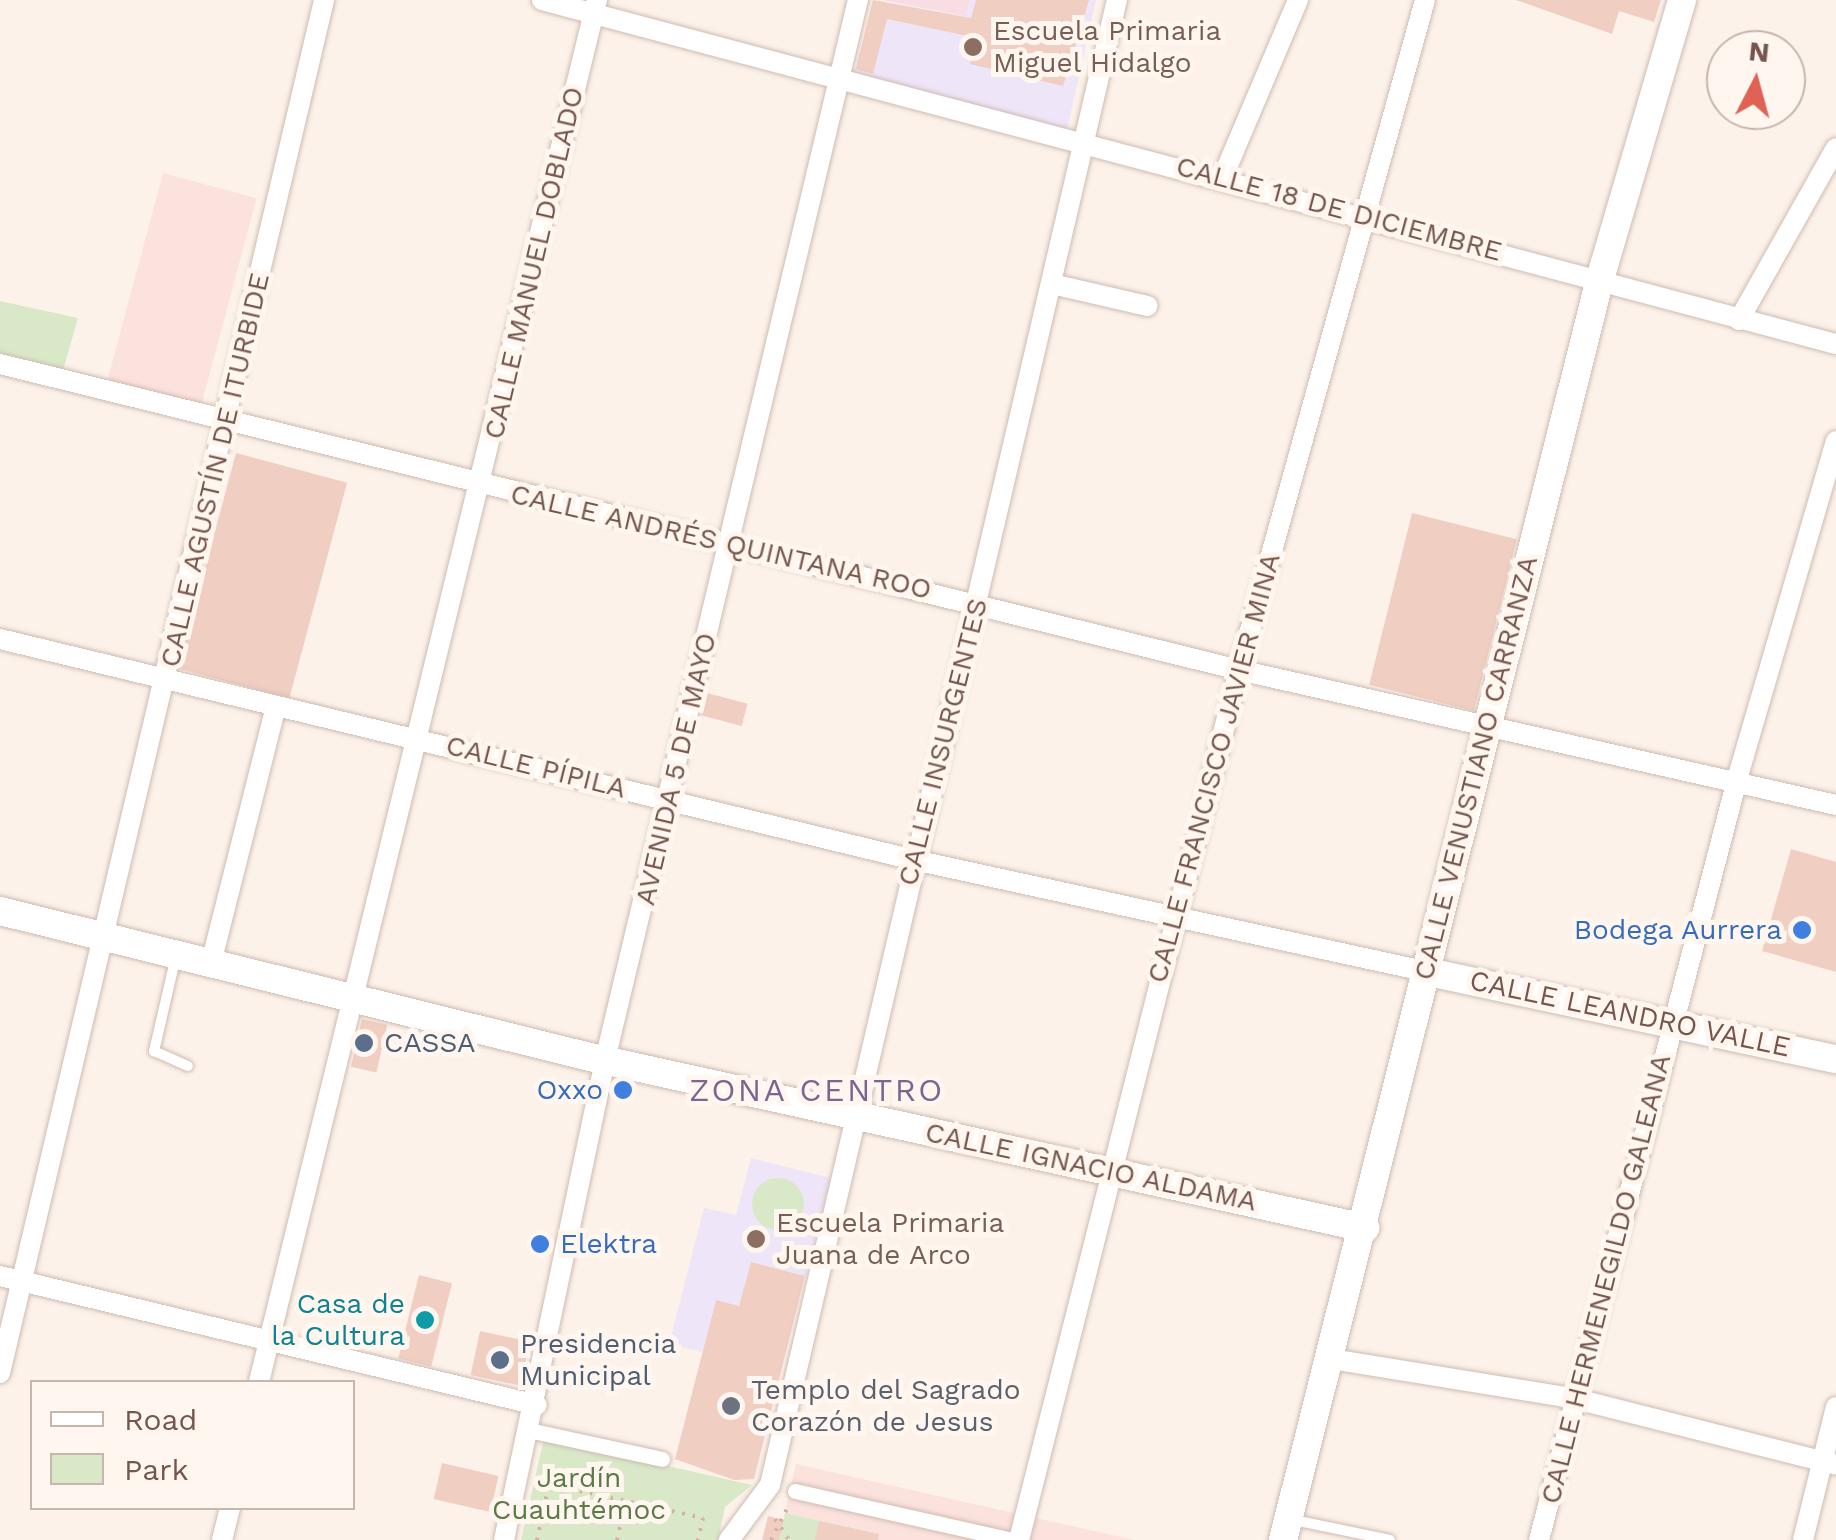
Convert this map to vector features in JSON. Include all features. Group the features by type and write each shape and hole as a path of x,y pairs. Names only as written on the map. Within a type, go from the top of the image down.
{"street":[{"name":"CALLE AGUSTÍN DE ITURBIDE","path":"0,1373 324,0"},
{"name":"CALLE 18 DE DICIEMBRE","path":"542,0 595,7 839,83 1086,140 1836,344"},
{"name":"AVENIDA 5 DE MAYO","path":"504,1540 534,1431 605,1060 672,801 726,542 858,0"},
{"name":"CALLE INSURGENTES","path":"783,1488 856,1118 1117,0"},
{"path":"1222,179 1298,0"},
{"name":"CALLE FRANCISCO JAVIER MINA","path":"1016,1540 1360,214 1425,0"},
{"name":"CALLE VENUSTIANO CARRANZA","path":"1286,1530 1366,1228 1424,971 1600,279 1682,0"},
{"name":"CALLE MANUEL DOBLADO","path":"259,1380 595,7"},
{"path":"1739,320 1836,148"},
{"path":"1052,284 1148,306"},
{"name":"CALLE ANDRÉS QUINTANA ROO","path":"0,364 481,485 977,602 1239,670 1487,728 1738,776 1836,805"},
{"name":"CALLE HERMENEGILDO GALEANA","path":"1539,1540 1572,1398 1738,776 1836,441"},
{"name":"CALLE PÍPILA","path":"0,639 914,860 1176,913 1424,971"},
{"path":"211,962 276,706"},
{"name":"CALLE IGNACIO ALDAMA","path":"0,911 605,1060 856,1118 1112,1168 1366,1228"},
{"name":"CALLE LEANDRO VALLE","path":"1424,971 1836,1059"},
{"path":"0,1276 537,1405"},
{"path":"1331,1358 1572,1398 1828,1463"},
{"path":"1803,1540 1828,1463 1836,1408"},
{"path":"534,1431 662,1459"},
{"path":"729,1540 783,1488 1016,1540"},
{"path":"222,1540 230,1510"}],"lane":[{"path":"176,955 154,1051 188,1066"},
{"path":"1286,1530 1390,1540"}],"path":[{"path":"537,1540 549,1484 703,1518 698,1540"},
{"path":"771,1540 783,1488"},
{"path":"617,1540 626,1501"},
{"path":"776,1519 789,1540"}],"shaded area":[{"name":"Escuela Primaria Miguel Hidalgo","path":"873,0 963,16 971,0 1096,0 1067,130 853,77"},
{"path":"882,0 971,0 964,16"},
{"path":"163,173 257,198 200,410 106,385"},
{"name":"Escuela Primaria Juana de Arco","path":"751,1158 831,1178 806,1276 751,1262 739,1306 716,1300 703,1352 669,1344 704,1208 736,1215"},
{"path":"796,1464 1134,1540 861,1540 861,1530 785,1513"}],"green space":[{"path":"0,301 78,318 62,374 0,359"},
{"path":"778,1178 796,1186 804,1204 796,1222 778,1230 760,1222 752,1204 760,1186"},
{"name":"Jardín Cuauhtémoc","path":"544,1438 752,1485 725,1507 718,1540 521,1540"},
{"path":"785,1513 861,1530 859,1540 779,1540"}],"building":[{"path":"873,0 971,18 976,0 1089,0 1063,86 970,64 977,38 887,19 873,74 856,69"},
{"path":"1516,0 1661,0 1654,22 1619,11 1612,34"},
{"path":"236,453 347,483 289,698 178,668"},
{"path":"1412,513 1517,539 1474,711 1369,685"},
{"path":"707,693 748,704 742,726 701,715"},
{"name":"Bodega Aurrera","path":"1791,849 1836,862 1836,972 1762,951"},
{"name":"CASSA","path":"362,1019 387,1025 376,1073 351,1067"},
{"name":"Templo del Sagrado Corazón de Jesus","path":"751,1262 805,1276 754,1479 734,1480 675,1459 716,1300 739,1306"},
{"name":"Casa de la Cultura","path":"419,1275 452,1283 431,1367 398,1358"},
{"name":"Presidencia Municipal","path":"480,1331 530,1342 521,1386 471,1375"},
{"path":"442,1463 499,1476 490,1512 434,1499"},
{"path":"768,1516 784,1520 779,1540 762,1540"},
{"path":"819,1521 879,1534 878,1540 815,1540"}],"place":[{"name":"Escuela Primaria Miguel Hidalgo","path":"973,47"},
{"name":"Bodega Aurrera","path":"1802,930"},
{"name":"CASSA","path":"364,1043"},
{"name":"Oxxo","path":"623,1090"},
{"name":"Escuela Primaria Juana de Arco","path":"756,1239"},
{"name":"Elektra","path":"540,1244"},
{"name":"Casa de la Cultura","path":"425,1320"},
{"name":"Presidencia Municipal","path":"500,1360"},
{"name":"Templo del Sagrado Corazón de Jesus","path":"731,1406"}],"district":[{"name":"ZONA CENTRO","path":"817,1090"}]}
